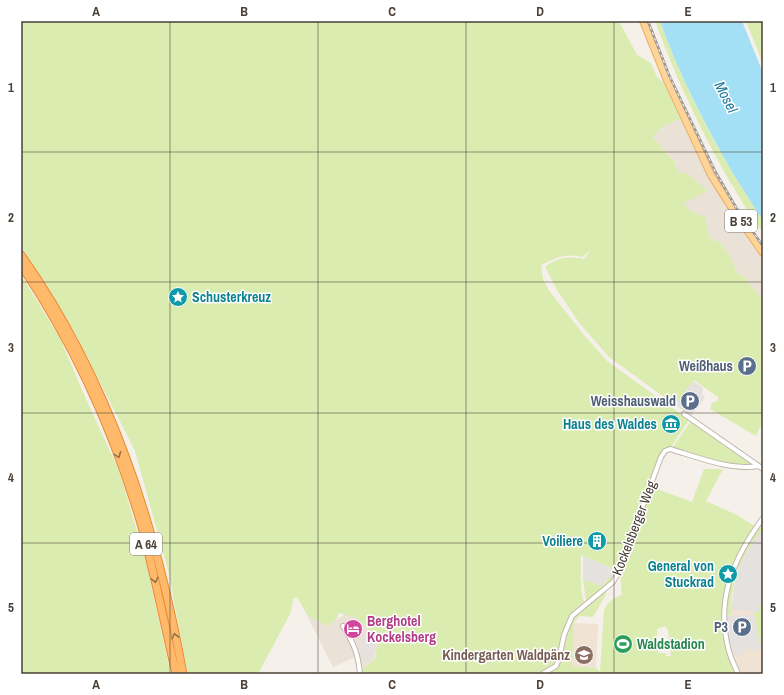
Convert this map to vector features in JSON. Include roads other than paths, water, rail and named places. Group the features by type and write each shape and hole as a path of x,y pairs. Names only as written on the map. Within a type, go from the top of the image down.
{"highway":[{"name":"A 64","path":"21,255 76,344 91,372 116,432 139,496 156,555 178,646 183,674"},
{"name":"A 64","path":"21,264 40,294 85,375 124,470 142,528 176,674"}],"main road":[{"name":"B 53","path":"643,21 658,59 697,146 715,181 763,253"}],"street":[{"path":"684,414 761,468"},
{"name":"Kockelsberger Weg","path":"542,674 556,666 564,635 572,616 613,582 618,574 661,458 665,451 670,449 708,461 761,468"},
{"path":"738,674 729,652 726,638 726,594 733,568 754,530 763,518"},
{"path":"344,626 358,654 360,674"}],"water":[{"name":"Mosel","path":"660,21 742,21 763,73 763,221 734,175 703,119 684,80"}],"railway":[{"path":"648,21 669,75 715,171 737,209 763,246"}],"place":[{"name":"Schusterkreuz","path":"178,297"},
{"name":"Weißhaus","path":"747,366"},
{"name":"Weisshauswald","path":"690,401"},
{"name":"Haus des Waldes","path":"671,424"},
{"name":"Voiliere","path":"597,541"},
{"name":"General von Stuckrad","path":"728,574"},
{"name":"P3","path":"742,627"},
{"name":"Berghotel Kockelsberg","path":"353,629"},
{"name":"Waldstadion","path":"623,644"},
{"name":"Kindergarten Waldpänz","path":"584,655"}]}
